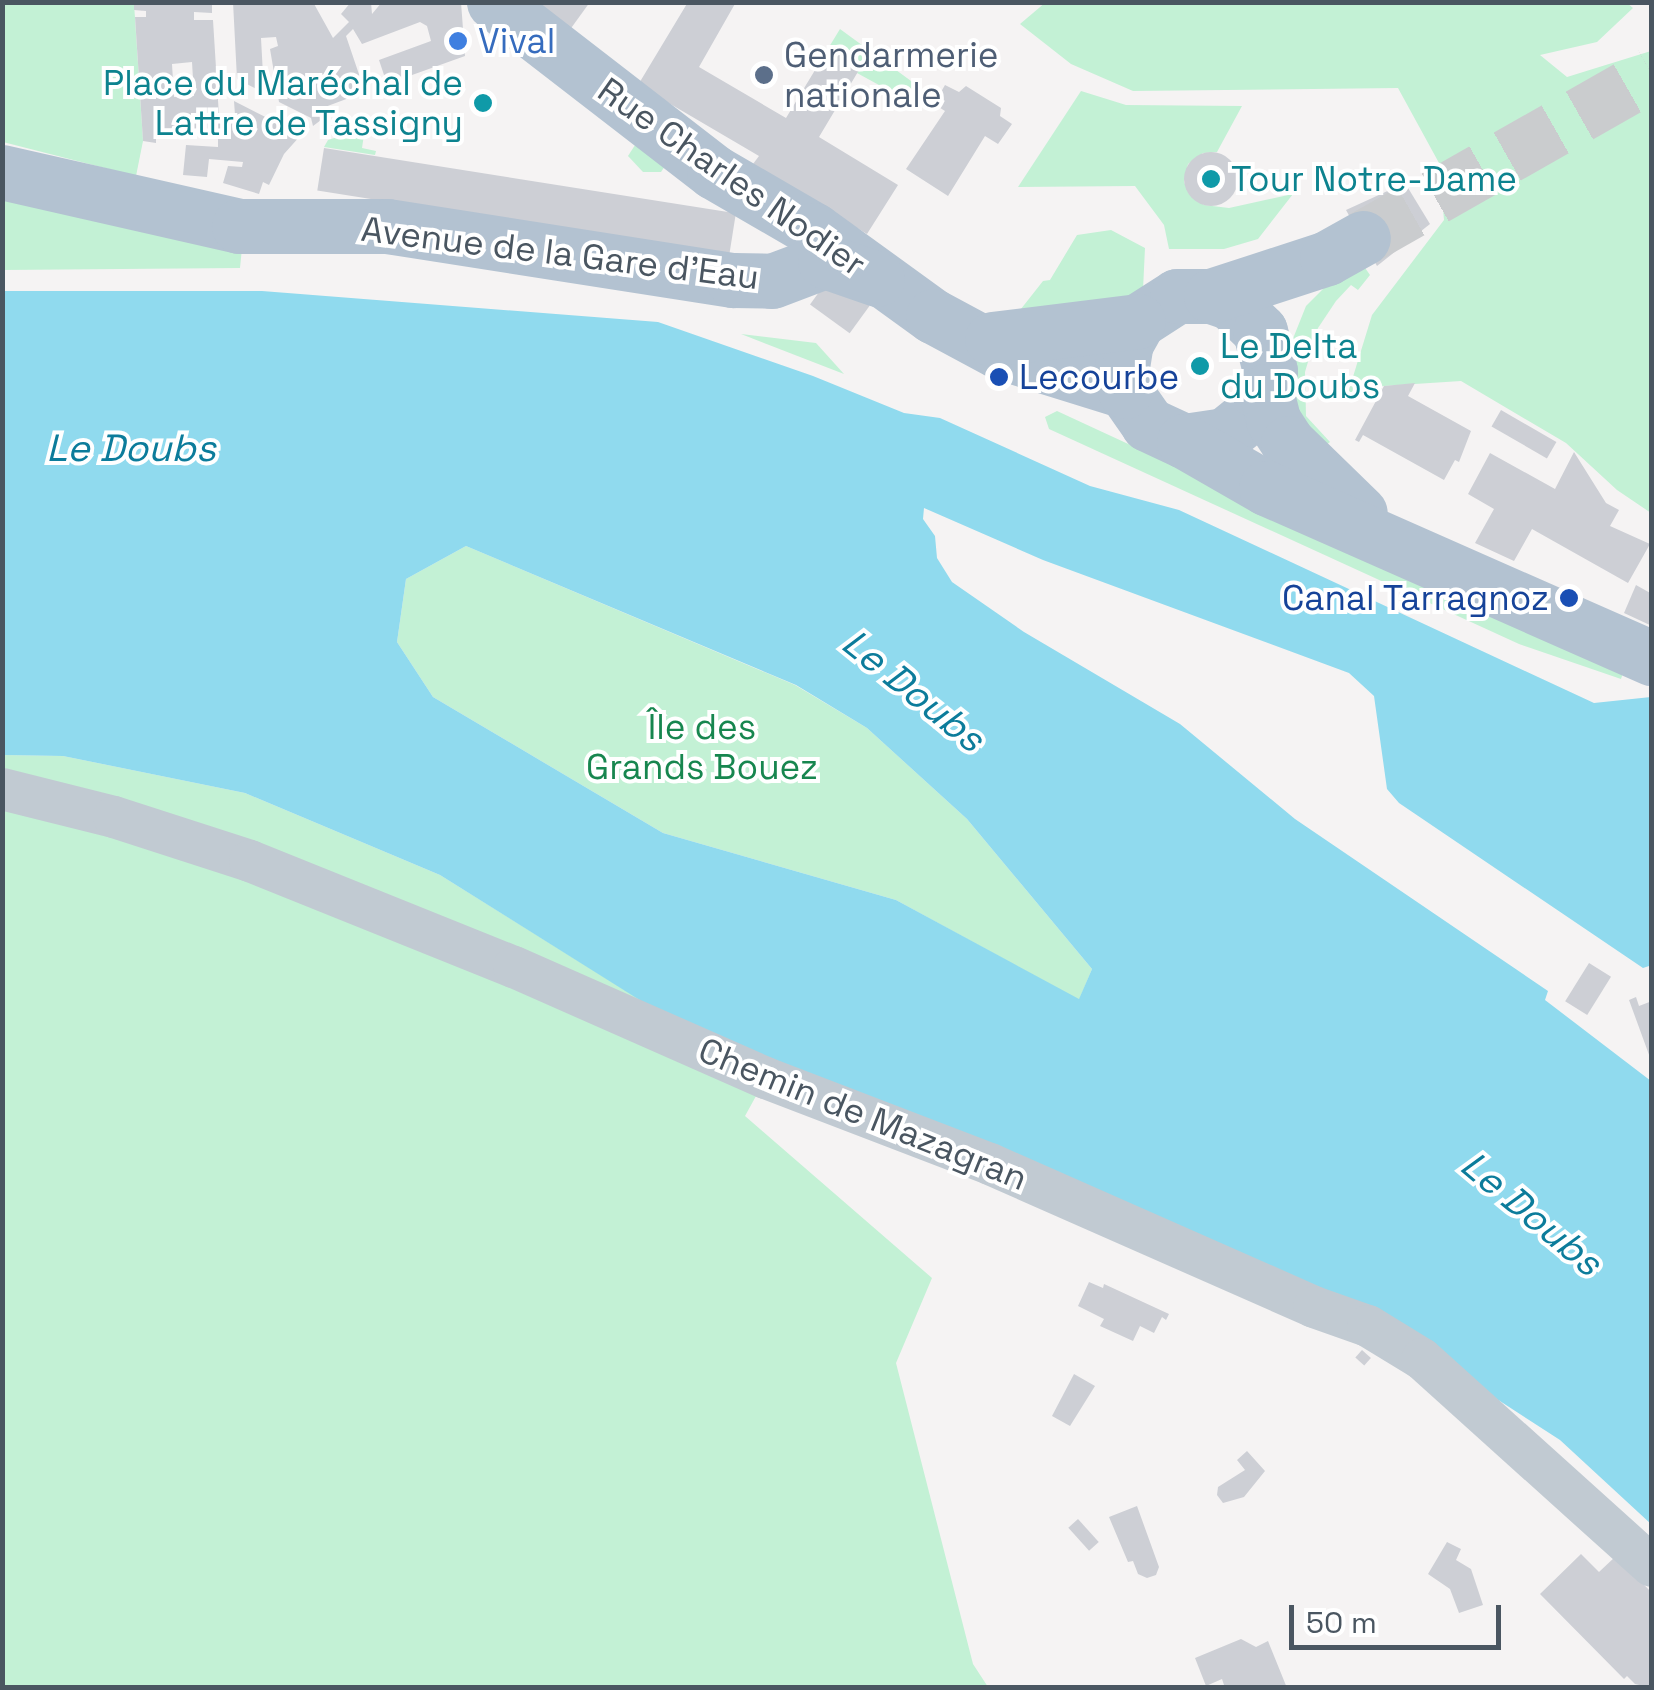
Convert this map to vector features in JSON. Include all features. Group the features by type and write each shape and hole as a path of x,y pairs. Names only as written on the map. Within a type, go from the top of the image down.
{"main road":[{"name":"Rue Charles Nodier","path":"494,2 714,172 814,230 878,279 977,340 1000,352 1126,391"},
{"name":"Avenue de la Gare d'Eau","path":"2,172 238,226 387,226 733,280 772,280 825,261 878,279"},
{"path":"977,340 1138,321 1177,296 1211,296 1345,248 1267,371 1256,410 1234,430 1204,441 1184,440"},
{"path":"1211,296 1248,315 1267,371 1274,420 1288,443 1313,472 1396,545"},
{"path":"1138,321 1126,343 1122,367 1126,391 1148,424 1184,440 1266,488 1652,658"}],"street":[{"name":"Chemin de Mazagran","path":"2,789 114,817 250,862 514,967 766,1078 990,1164 1314,1308 1368,1326 1422,1359 1652,1566"}],"green space":[{"path":"1046,2 1627,3 1633,8 1597,42 1540,55 1567,77 1651,51 1651,513 1617,490 1566,443 1461,381 1384,386 1348,393 1372,315 1444,220 1439,163 1398,88 1133,91 1071,64 1020,24"},
{"path":"3,3 134,3 143,141 136,176 3,142"},
{"path":"840,29 922,89 910,102 857,73 861,64 829,47"},
{"path":"1081,91 1126,105 1242,106 1217,152 1203,153 1188,164 1184,182 1189,194 1204,205 1229,208 1293,194 1258,239 1224,249 1169,249 1164,225 1135,186 1018,187"},
{"path":"365,128 362,148 376,151 375,155 324,147 328,140"},
{"path":"637,142 665,166 661,172 643,172 628,156"},
{"path":"2,192 242,248 240,268 3,270"},
{"path":"1111,230 1145,248 1143,290 1125,301 1017,314 1043,281 1050,280 1077,235"},
{"path":"1361,262 1370,275 1358,290 1351,285 1336,301 1318,328 1305,372 1306,416 1330,442 1322,448 1295,418 1287,384 1292,341 1306,306 1333,279"},
{"path":"741,334 816,343 844,374"},
{"path":"1057,411 1623,673 1621,679 1519,644 1049,429 1045,417"},
{"name":"Île des Grands Bouez","path":"466,546 795,685 867,728 967,819 1092,969 1079,1000 896,900 663,833 433,697 397,642 406,579"},
{"path":"3,755 63,756 245,793 440,875 766,1078 745,1116 932,1278 896,1363 973,1664 988,1687 3,1688"}],"water":[{"name":"Le Doubs","path":"3,291 262,291 658,322 813,376 904,413 940,418 1090,486 1179,510 1594,703 1651,697 1652,965 1643,968 1399,803 1387,789 1374,696 1349,673 1043,560 924,508 923,519 935,536 937,558 952,582 1024,632 1180,724 1295,819 1548,991 1545,1000 1651,1081 1651,1524 1560,1440 1429,1355 646,1004 440,875 245,793 63,756 3,755","holes":["466,546 796,685 867,728 967,819 1092,969 1079,999 896,900 663,833 433,697 397,642 406,579"]}],"building":[{"path":"134,2 212,2 212,13 194,12 194,20 213,20 219,116 235,115 234,101 301,135 284,154 269,185 263,182 259,194 223,183 228,166 242,167 243,162 209,159 207,177 183,175 186,145 218,147 218,135 156,134 156,143 143,141 135,17 146,17 146,11 134,10","holes":["192,62 194,96 174,97 172,64"]},
{"path":"233,2 313,2 333,38 349,22 341,14 351,2 371,2 372,14 382,2 461,2 465,56 387,84 379,60 431,41 427,26 420,22 362,44 353,29 346,36 365,92 317,110 321,120 313,126 311,118 279,102 270,49 278,46 276,37 261,38 264,93 237,79"},
{"path":"531,2 590,2 569,31"},
{"path":"688,2 736,2 699,67 786,118 829,47 862,65 819,137 898,185 867,234 753,164 759,156 638,85"},
{"path":"945,85 959,92 966,86 1001,108 1000,116 1012,124 998,144 985,136 948,196 906,169 945,111 934,104"},
{"path":"324,148 736,213 729,256 317,190"},
{"name":"Tour Notre-Dame","path":"1211,152 1230,160 1238,179 1230,198 1211,206 1192,198 1184,179 1192,160"},
{"path":"1405,183 1430,224 1377,266 1346,210"},
{"path":"830,277 870,306 850,333 810,305"},
{"path":"1415,383 1408,396 1471,431 1459,462 1455,460 1444,480 1363,435 1359,442 1355,440 1384,386"},
{"path":"1501,410 1556,442 1547,458 1492,426"},
{"path":"1574,452 1606,503 1619,510 1610,526 1650,544 1628,583 1532,529 1514,561 1475,543 1494,509 1468,494 1490,453 1555,489"},
{"path":"1636,585 1652,594 1652,626 1624,613"},
{"path":"1589,963 1611,977 1587,1015 1565,1001"},
{"path":"1636,997 1639,1006 1652,1001 1652,1063 1629,1000"},
{"path":"1089,1282 1103,1288 1104,1284 1169,1314 1166,1320 1162,1317 1154,1333 1140,1326 1133,1341 1100,1326 1104,1319 1078,1306"},
{"path":"1362,1350 1371,1358 1364,1365 1355,1357"},
{"path":"1074,1374 1095,1386 1070,1426 1052,1416"},
{"path":"1247,1451 1265,1471 1244,1497 1223,1503 1217,1495 1218,1487 1245,1470 1237,1460"},
{"path":"1137,1506 1159,1567 1156,1575 1147,1578 1138,1574 1133,1561 1128,1562 1109,1517"},
{"path":"1078,1519 1099,1542 1089,1551 1068,1528"},
{"path":"1447,1542 1461,1549 1456,1560 1471,1569 1483,1605 1459,1613 1450,1589 1428,1574"},
{"path":"1581,1554 1599,1572 1616,1556 1652,1593 1652,1688 1635,1684 1627,1676 1624,1679 1540,1594"},
{"path":"1241,1639 1256,1647 1268,1641 1287,1688 1225,1688 1222,1679 1206,1686 1195,1658"}],"tunnel":[{"path":"1363,238 1652,74"}],"place":[{"name":"Vival","path":"458,41"},
{"name":"Gendarmerie nationale","path":"764,75"},
{"name":"Place du Maréchal de Lattre de Tassigny","path":"483,103"},
{"name":"Tour Notre-Dame","path":"1211,179"},
{"name":"Le Delta du Doubs","path":"1200,366"},
{"name":"Lecourbe","path":"999,377"},
{"name":"Canal Tarragnoz","path":"1569,598"}]}
